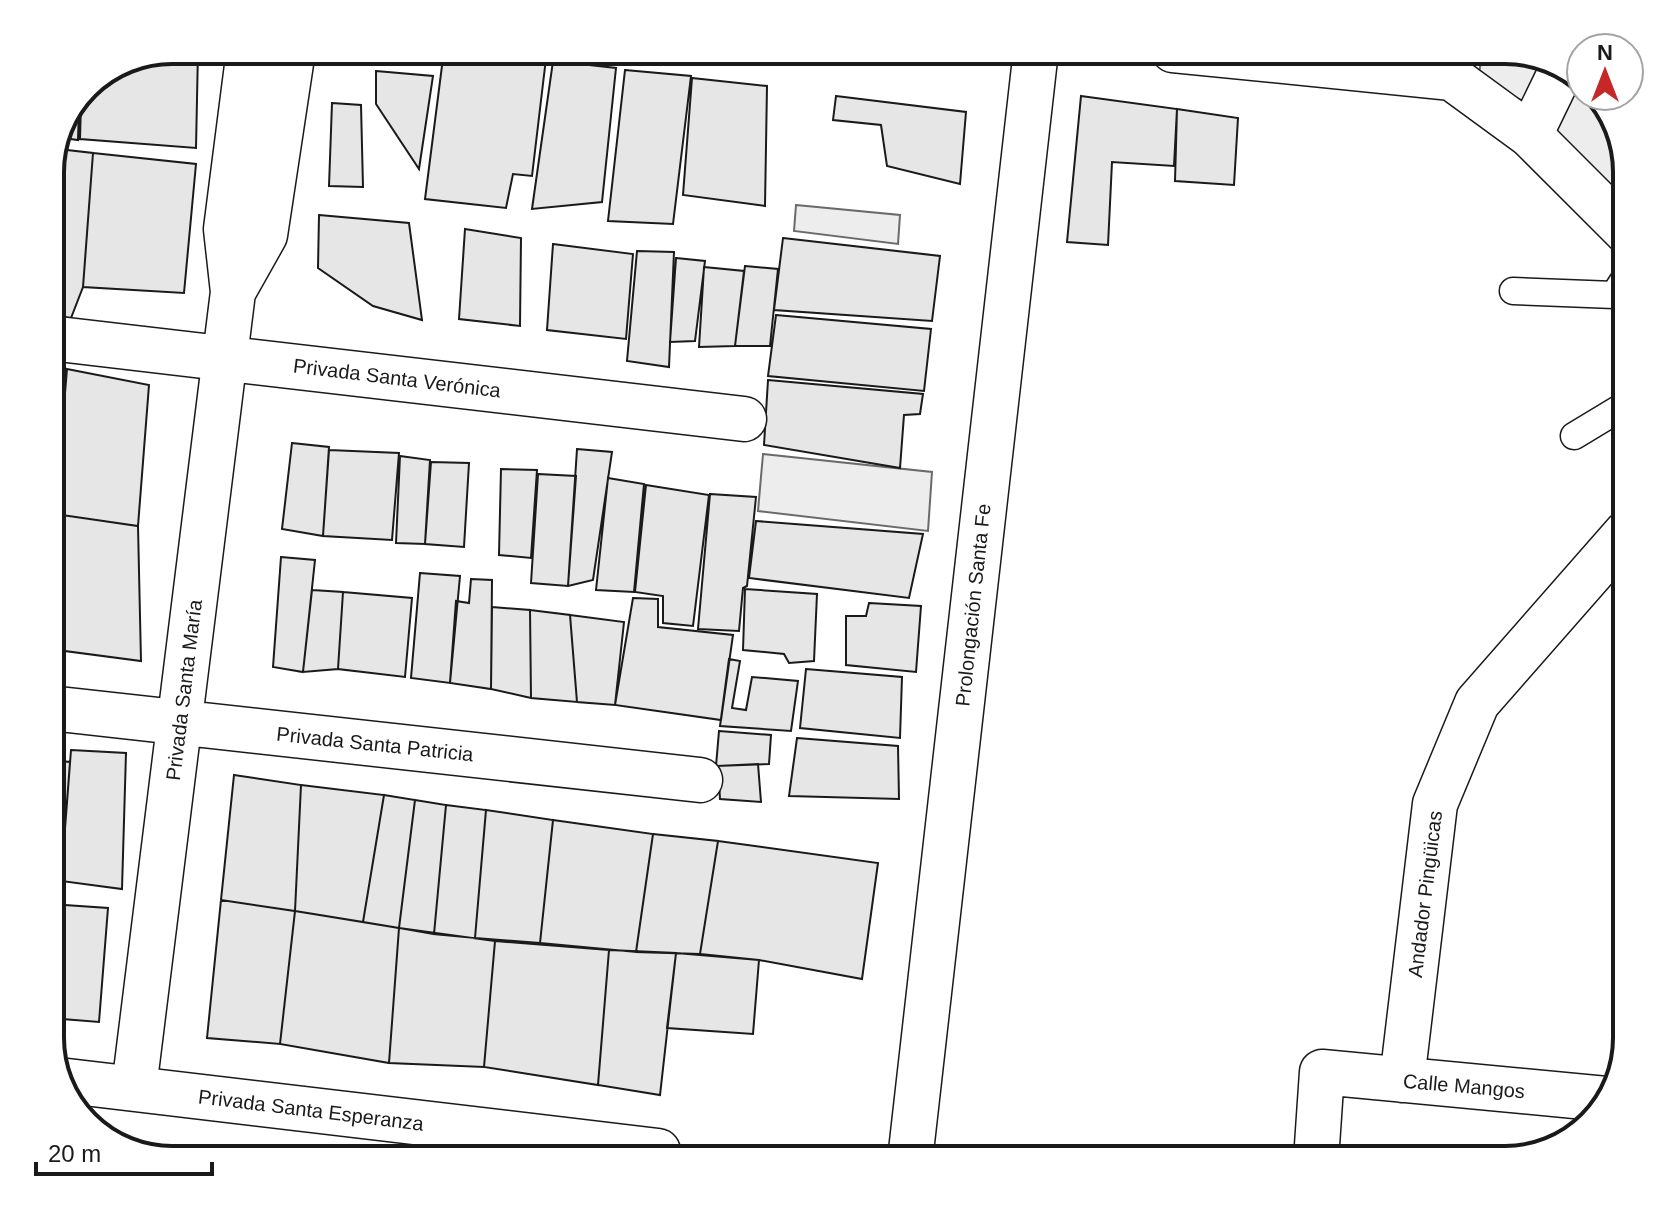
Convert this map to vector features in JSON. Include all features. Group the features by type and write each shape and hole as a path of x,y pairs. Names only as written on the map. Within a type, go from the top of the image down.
{"street":[{"name":"Privada Santa María","path":"134,1088 233,292 226,229 247,64"},
{"name":"Privada Santa María","path":"233,292 265,235 291,64"},
{"name":"Prolongación Santa Fe","path":"912,1146 1034,64"},
{"path":"1454,64 1613,218"},
{"path":"1530,135 1558,78"},
{"name":"Privada Santa Verónica","path":"64,340 744,419"},
{"name":"Andador Pingüicas","path":"1402,1080 1435,804 1477,703 1613,548"},
{"name":"Privada Santa Patricia","path":"64,710 700,780"},
{"name":"Calle Mangos","path":"1317,1146 1322,1072 1595,1098"},
{"name":"Privada Santa Esperanza","path":"73,1082 616,1146"}],"lane":[{"path":"1513,291 1613,295"},
{"path":"1574,436 1613,412"}],"shaded area":[{"path":"1481,64 1519,65 1538,70 1523,101 1478,79"},
{"path":"1565,102 1565,112 1595,112 1602,124 1612,158 1613,211 1540,139"},
{"path":"796,205 900,215 898,244 794,231"},
{"path":"763,454 932,472 928,531 758,511"}],"building":[{"path":"198,64 196,148 80,139 81,115 112,82 151,66"},
{"path":"442,64 545,64 532,176 513,174 506,208 425,199"},
{"path":"553,64 616,68 602,202 532,209"},
{"path":"625,70 691,76 673,224 608,221"},
{"path":"376,71 433,76 419,169 376,104"},
{"path":"692,78 767,86 765,206 683,195"},
{"path":"836,96 966,112 960,184 887,166 881,125 833,120"},
{"path":"1081,96 1177,109 1174,166 1112,162 1108,245 1067,242"},
{"path":"332,103 361,105 363,187 329,186"},
{"path":"1177,109 1238,118 1234,185 1175,181"},
{"path":"79,118 78,140 70,139"},
{"path":"67,150 93,153 83,287 71,318 64,317 64,165"},
{"path":"93,153 196,164 184,293 83,287"},
{"path":"319,215 409,223 422,320 373,306 318,268"},
{"path":"465,229 521,238 520,326 459,319"},
{"path":"783,238 940,256 932,321 774,310"},
{"path":"553,244 633,254 626,339 547,330"},
{"path":"637,251 674,252 669,367 627,361"},
{"path":"676,258 705,261 695,341 670,342"},
{"path":"745,266 778,269 770,346 735,346"},
{"path":"704,267 744,271 735,346 699,347"},
{"path":"776,315 931,329 924,391 768,376"},
{"path":"67,369 149,385 138,526 64,515"},
{"path":"768,380 923,394 920,414 904,415 900,468 764,445"},
{"path":"292,443 329,447 323,536 282,529"},
{"path":"577,449 612,452 593,580 568,586"},
{"path":"329,450 399,453 392,540 323,536"},
{"path":"400,456 430,460 425,544 396,543"},
{"path":"431,462 469,463 464,547 425,544"},
{"path":"501,469 537,470 531,558 499,555"},
{"path":"538,474 576,476 568,586 531,583"},
{"path":"608,478 644,484 634,592 596,590"},
{"path":"646,485 709,495 693,626 663,623 663,596 635,592"},
{"path":"710,494 756,497 739,631 698,629"},
{"path":"64,515 138,526 141,661 64,651"},
{"path":"756,521 923,534 909,598 749,578"},
{"path":"281,557 315,560 303,672 273,667"},
{"path":"420,573 460,576 450,683 411,678"},
{"path":"471,579 492,580 491,689 450,683 456,601 469,603"},
{"path":"745,589 817,594 814,661 789,663 784,654 743,650"},
{"path":"312,590 343,592 338,669 303,672"},
{"path":"343,592 412,598 405,677 338,669"},
{"path":"633,598 658,599 658,627 733,635 721,720 615,705"},
{"path":"869,603 921,606 916,672 846,665 846,616 866,616"},
{"path":"492,607 530,610 531,698 491,689"},
{"path":"530,610 570,615 577,702 531,698"},
{"path":"570,615 624,622 615,705 577,702"},
{"path":"729,659 740,661 732,708 746,710 752,677 798,681 791,731 720,726"},
{"path":"806,669 902,677 900,738 800,728"},
{"path":"719,731 771,735 769,764 716,766"},
{"path":"797,738 898,746 899,799 789,796"},
{"path":"71,750 126,753 122,889 64,881"},
{"path":"64,761 70,762 64,841"},
{"path":"758,764 761,802 720,799 718,766"},
{"path":"234,775 301,785 295,911 221,900"},
{"path":"301,785 384,795 363,922 295,911"},
{"path":"384,795 415,800 399,928 363,922"},
{"path":"415,800 446,805 434,934 399,928"},
{"path":"446,805 486,810 475,938 434,934"},
{"path":"486,810 553,820 540,943 475,938"},
{"path":"553,820 653,834 636,952 540,943"},
{"path":"653,834 718,841 700,954 636,952"},
{"path":"718,841 878,863 862,979 759,960 700,954"},
{"path":"221,900 295,911 280,1044 207,1038"},
{"path":"64,905 108,908 99,1022 64,1019"},
{"path":"295,911 399,928 389,1063 280,1044"},
{"path":"399,928 495,941 484,1067 389,1063"},
{"path":"495,941 609,950 598,1085 484,1067"},
{"path":"609,950 676,953 660,1095 598,1085"},
{"path":"676,953 759,960 753,1034 667,1028"}]}
